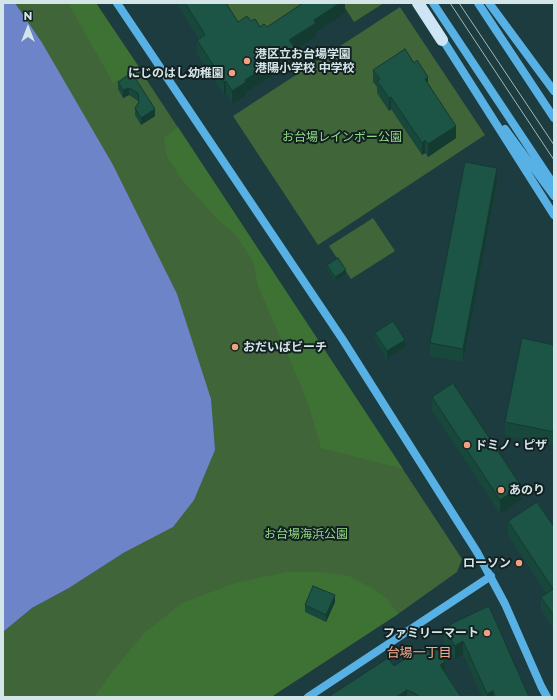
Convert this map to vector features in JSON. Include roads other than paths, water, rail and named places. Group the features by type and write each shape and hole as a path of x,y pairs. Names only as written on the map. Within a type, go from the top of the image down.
{"highway":[{"path":"418,3 442,40"}],"street":[{"path":"117,3 342,340 477,552 505,604 547,697"},
{"path":"421,3 442,40 554,215"},
{"path":"433,3 554,185"},
{"path":"478,3 554,118"},
{"path":"489,3 554,91"},
{"path":"458,64 554,196"},
{"path":"308,697 491,576"}],"water":[{"path":"3,3 15,3 41,41 113,165 177,294 211,399 215,450 194,500 173,527 125,552 69,588 32,608 3,632"}],"tram line":[{"path":"450,3 554,160"},
{"path":"459,3 554,145"}],"place":[{"name":"港区立お台場学園 港陽小学校 中学校","path":"247,61"},
{"name":"にじのはし幼稚園","path":"232,73"},
{"name":"おだいばビーチ","path":"235,347"},
{"name":"ドミノ・ピザ","path":"467,445"},
{"name":"あのり","path":"501,490"},
{"name":"ローソン","path":"519,563"},
{"name":"ファミリーマート","path":"487,633"}],"district":[{"name":"台場一丁目","path":"419,653"}],"park label":[{"name":"お台場レインボー公園","path":"342,137"},
{"name":"お台場海浜公園","path":"306,534"}]}
